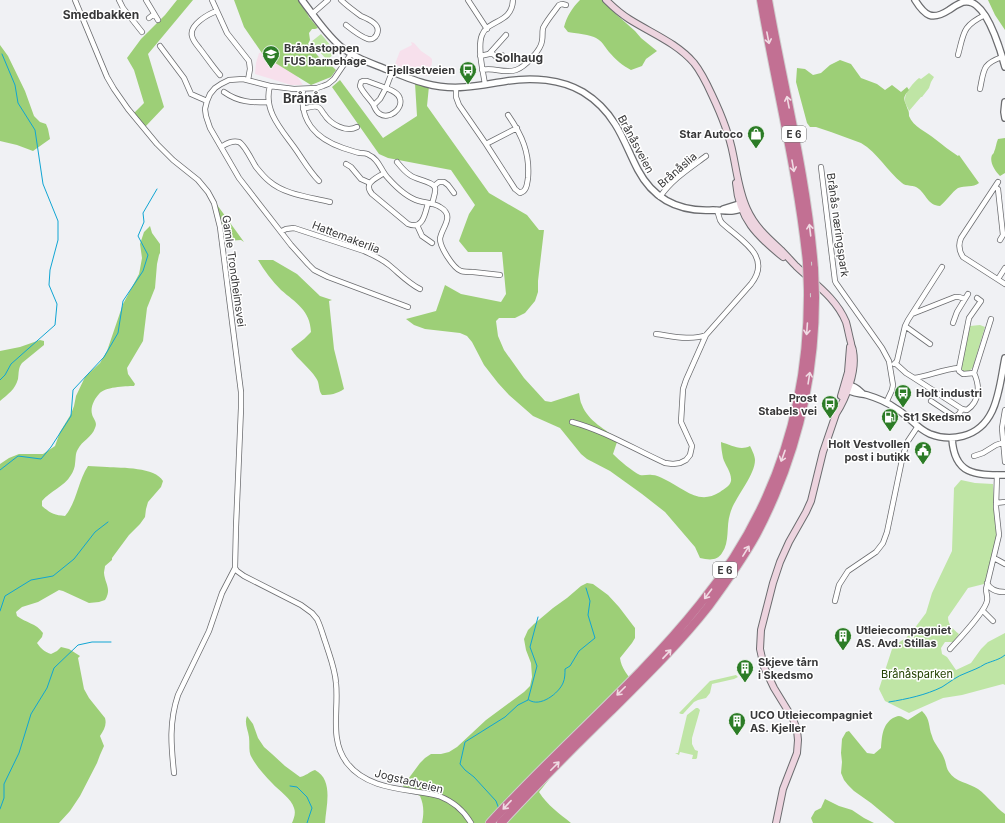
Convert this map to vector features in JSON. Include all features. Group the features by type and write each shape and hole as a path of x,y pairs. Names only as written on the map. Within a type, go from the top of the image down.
{"highway":[{"name":"E 6","path":"501,823 526,791 637,675 686,621 718,582 763,505 785,450 801,383 806,350 808,314 807,262 796,182 761,0"},
{"name":"E 6","path":"490,823 526,791 639,683 708,607 739,564 756,535 770,507 792,451 799,428 812,362 815,322 814,268 811,231 804,185 768,0"}],"main road":[{"path":"606,0 625,17 677,48 688,57 696,67 705,81 723,120 730,142 736,172 736,188 742,206 769,239 836,304 846,322 849,333 851,343 847,387 841,406 836,414 822,452 811,501 780,562 761,630 760,649 764,667 774,688 793,719 797,730 798,740 795,758 785,785 776,823"}],"street":[{"name":"Gamle Trondheimsvei","path":"76,0 107,77 122,100 134,117 166,154 204,186 212,198 218,212 241,392 235,568"},
{"path":"119,0 123,8 142,32"},
{"path":"146,0 158,20"},
{"path":"212,0 227,32 249,60 250,69 248,80"},
{"name":"Brånåsveien","path":"302,0 336,43 351,54 392,72 428,85 456,88 514,80 545,80 570,86 587,94 610,116 644,180 660,197 672,204 698,211 719,210 742,206"},
{"path":"312,14 328,0"},
{"path":"341,0 375,24 378,29 377,34 374,38 366,38 346,25"},
{"path":"468,0 487,28"},
{"path":"485,84 480,56 481,38 483,32 508,14 511,10 513,0"},
{"path":"915,0 924,12 930,16 939,15 960,3 968,2 978,6 985,15 995,36 1005,67"},
{"path":"482,70 490,69 508,72 522,67 541,45 543,37 542,33 545,25 559,5 566,5"},
{"path":"217,11 208,14 195,25 192,28 191,35 194,42 220,75"},
{"path":"148,18 154,14"},
{"path":"958,55 966,28 985,15"},
{"path":"489,54 506,35"},
{"path":"160,46 184,78 191,94 207,101"},
{"path":"351,54 336,76 328,84 317,88 294,89 270,86 248,80 229,80 221,84 213,91 207,101 207,122 244,184 308,264 321,274 408,307"},
{"path":"480,56 489,54 493,54 495,56 502,55"},
{"path":"980,89 984,70 987,65 991,61 1002,57"},
{"path":"374,105 380,99 386,88 392,72"},
{"path":"363,81 367,81 386,88 396,93 400,99 400,103 397,110 392,115 384,116 377,112 374,105 360,88 360,84 363,81"},
{"path":"270,86 268,102 277,125 294,147 309,174 319,181"},
{"path":"456,88 456,97 459,105 515,189 520,194 523,193 526,188 528,159 517,128 508,115"},
{"path":"303,89 303,109 308,123 318,135 328,142 343,148 369,154 378,162 384,173 392,182 409,196 419,201 430,203 442,208 447,216 447,221 440,237 440,241 454,266 461,271 500,275"},
{"path":"224,92 234,98 249,102 268,102"},
{"path":"1005,102 1005,118"},
{"path":"303,109 318,107 330,122 351,129 355,134"},
{"path":"351,129 357,127"},
{"path":"486,144 517,128"},
{"path":"221,147 232,142 240,143 257,169 270,182 291,192 330,202"},
{"name":"Brånåslia","path":"660,197 674,181 706,156"},
{"path":"384,173 370,183 369,190 408,224 417,225 422,221 435,193 435,189 434,186 428,182 412,176 396,162"},
{"path":"346,164 351,167 361,179 370,183"},
{"name":"Brånås næringspark","path":"821,167 835,280 886,355 890,366"},
{"path":"434,186 439,182 444,182 454,193"},
{"path":"998,182 961,238 959,246 960,253 963,257 1005,284"},
{"path":"995,187 998,189 1003,235 1000,240"},
{"path":"319,199 321,194"},
{"path":"572,422 611,436 665,463 677,464 683,462 690,455 692,449 691,443 681,422 683,389 706,335 755,279 758,269 755,254 751,248 722,223 720,220 719,210"},
{"path":"417,225 422,236 432,243"},
{"name":"Hattemakerlia","path":"282,232 286,229 294,228 372,254 385,262 405,280 420,289"},
{"path":"886,403 893,386 890,366 897,361 905,326 911,314 942,267"},
{"path":"998,279 1005,268"},
{"path":"911,314 955,297 966,297 956,312 953,323"},
{"path":"974,373 963,374 959,372 958,368 965,322 981,301 977,298"},
{"path":"895,363 906,373 962,409 967,410 977,398 977,383 974,373 987,325 991,319"},
{"path":"905,326 930,344"},
{"path":"656,334 692,338 698,338 706,335"},
{"path":"847,387 857,393 886,403 900,411 927,432 936,436 952,438 966,435 974,431 990,416 994,409 1005,358"},
{"path":"914,378 958,368"},
{"path":"931,401 955,417 962,409"},
{"path":"1005,410 1002,428 1005,462"},
{"path":"835,601 840,585 848,570 876,552 883,543 887,532 903,455 908,441 918,426"},
{"path":"952,438 956,457 965,469 978,474 1005,475"},
{"path":"974,456 986,452 996,445 1003,445"},
{"path":"950,649 983,611 987,603 987,583 1002,531 996,502 996,475"},
{"path":"996,502 1005,502"},
{"path":"994,558 1005,564"},
{"path":"174,773 171,739 174,706 209,631 222,593 235,568"},
{"name":"Jogstadveien","path":"235,568 244,576 301,605 317,618 335,673 337,694 336,730 338,746 345,761 352,769 360,776 380,785 439,796 456,806 463,812 471,823"},
{"path":"987,583 991,589 1005,592"},
{"path":"983,611 992,621"}],"shaded area":[{"path":"411,42 432,59 430,72 428,72 427,76 402,68 395,64 400,51 412,45"},
{"name":"Brånåstoppen FUS barnehage","path":"259,53 264,53 294,72 303,85 291,85 255,74"}],"green space":[{"path":"177,0 193,0 148,54 164,107 145,127 133,114 144,103 134,70 127,58 141,39 165,15"},
{"path":"234,0 300,0 309,17 318,28 312,29 309,33 310,40 308,44 323,62 327,61 336,70 331,77 311,85 264,56 244,27"},
{"path":"580,0 602,0 641,38 657,51 646,59 642,66 631,70 616,60 596,38 568,32 564,27 565,23 570,12"},
{"path":"988,0 1005,0 1005,30 995,15"},
{"path":"321,34 336,52 327,60 311,42"},
{"path":"0,45 8,56 25,91 34,116 40,122 46,124 48,129 50,139 33,151 0,141"},
{"path":"840,60 851,64 861,78 877,84 885,90 892,85 901,92 907,87 909,90 904,100 911,120 920,129 932,136 958,156 959,155 979,183 958,188 940,206 936,205 930,202 917,187 902,183 867,147 861,143 816,127 810,127 807,123 796,82 797,68 805,69 813,75 821,73 830,65"},
{"path":"929,73 934,77 929,88 909,111 905,100 906,93 919,78 921,79"},
{"path":"340,80 383,138 417,116 415,83 429,86 427,106 489,193 527,215 539,230 544,230 538,292 535,301 525,313 515,318 499,318 496,321 498,336 504,350 524,378 545,401 551,402 579,393 581,404 588,416 618,439 613,454 630,469 640,475 658,476 691,494 698,496 712,496 725,489 731,481 723,458 721,442 739,448 750,446 755,458 754,466 752,473 732,508 726,544 720,556 715,559 700,558 695,547 665,512 610,471 587,459 581,454 560,428 533,416 498,383 484,365 472,342 467,336 460,333 425,329 414,325 406,319 436,311 445,285 461,294 501,302 506,294 502,252 468,252 459,241 469,214 475,205 451,170 388,158 379,154 332,87"},
{"path":"1005,138 1005,173 1000,176 993,166 991,158 998,139"},
{"path":"215,202 244,242 241,240 226,241"},
{"path":"150,226 152,233 160,244 160,253 157,264 155,288 147,308 143,341 127,368 128,374 135,384 134,386 115,387 105,390 97,396 92,408 92,414 96,424 94,431 77,451 75,467 71,475 65,483 42,501 42,506 52,513 65,516 72,504 88,466 129,468 153,473 159,476 163,481 161,487 148,502 145,517 129,535 112,560 105,566 104,573 108,593 105,600 89,603 59,590 38,602 22,607 16,612 17,616 34,625 43,633 42,637 37,643 42,649 51,654 61,647 69,649 80,656 78,658 84,689 89,698 105,718 105,727 100,736 104,746 80,796 70,811 59,823 0,823 0,464 19,454 43,454 55,446 60,432 71,414 76,396 85,377 100,363 107,351 123,304 139,274 142,258 140,244 144,232"},
{"path":"258,260 273,260 297,274 320,296 332,300 329,301 334,349 344,389 333,394 322,395 316,378 291,349 311,332 308,318 297,303 274,283"},
{"path":"980,325 985,327 973,367 969,372 965,372 961,369 970,326"},
{"path":"40,340 44,341 44,345 22,363 15,386 11,392 0,401 0,351 20,347"},
{"name":"Brånåsparken","path":"961,480 975,483 993,484 998,533 984,584 968,588 948,617 950,625 959,634 953,642 945,642 941,648 942,654 947,657 956,670 971,663 988,642 1005,633 1005,685 1003,684 962,695 943,698 909,713 885,701 879,689 892,649 906,638 926,613 932,593 952,551 954,488"},
{"path":"587,583 593,584 608,595 635,628 635,638 620,658 623,668 634,684 611,716 555,772 539,792 558,813 571,823 422,823 423,809 420,796 404,788 403,786 425,758 431,754 449,752 457,747 486,720 530,686 532,677 531,663 524,639 528,630 553,608"},
{"path":"736,675 738,677 734,679 712,684 710,693 706,698 694,702 683,714 679,713 710,681"},
{"path":"696,708 700,710 692,738 692,744 695,750 698,751 697,758 692,759 693,755 680,752 679,755 675,753 678,753 687,715"},
{"path":"922,711 927,717 933,739 943,755 949,772 955,778 978,789 985,795 1005,814 1005,823 895,823 854,791 844,780 841,773 841,753 842,739 846,732 849,731 867,753 874,754 881,748 883,732 889,721 898,716 908,720"},
{"path":"247,716 253,724 258,738 264,747 285,766 300,777 315,770 321,774 325,780 328,794 325,823 292,823 295,814 293,805 256,765 251,756 246,724"},
{"path":"825,799 839,806 852,810 874,823 813,823 811,818 815,811 821,808"}],"waterway":[{"path":"0,380 5,375 11,364 55,325 57,304 49,285 50,270 58,240 58,221 43,184 35,130 18,103 15,85 2,54"},
{"path":"0,470 18,456 41,459 51,447 71,416 73,390 104,357 118,333 123,301 143,271 148,255 138,236 144,222 143,213 157,189"},
{"path":"0,611 5,596 31,580 53,576 74,559 95,532 108,522"},
{"path":"529,700 533,702 544,701 558,691 564,681 565,669 570,666 579,651 595,638 588,615 590,601 586,588"},
{"path":"528,700 537,666 530,647 538,617"},
{"path":"0,809 4,798 4,784 19,753 31,714 47,688 54,668 78,645 92,642 111,642"},
{"path":"889,702 903,700 936,690 960,676 1005,655"},
{"path":"499,809 496,801 460,764 465,742 505,717 518,705 528,700"},
{"path":"290,786 297,787 307,797 312,808 307,823"}],"place":[{"name":"Brånåstoppen FUS barnehage","path":"271,69"},
{"name":"Fjellsetveien","path":"468,85"},
{"name":"Star Autoco","path":"756,149"},
{"name":"Holt industri","path":"903,408"},
{"name":"Prost Stabels vei","path":"830,419"},
{"name":"St1 Skedsmo","path":"890,432"},
{"name":"Holt Vestvollen post i butikk","path":"923,465"},
{"name":"Utleiecompagniet AS. Avd. Stillas","path":"843,651"},
{"name":"Skjeve tårn i Skedsmo","path":"745,683"},
{"name":"UCO Utleiecompagniet AS. Kjeller","path":"737,736"}],"district":[{"name":"Smedbakken","path":"101,14"},
{"name":"Solhaug","path":"519,57"},
{"name":"Brånås","path":"305,98"}]}
